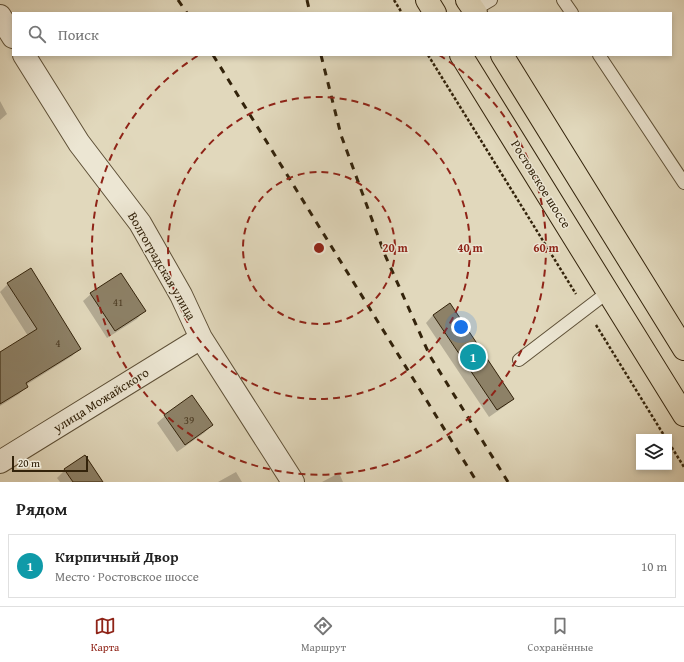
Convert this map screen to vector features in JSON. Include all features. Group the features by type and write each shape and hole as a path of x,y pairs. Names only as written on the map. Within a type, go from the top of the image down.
{"main road":[{"path":"427,0 434,12"},
{"name":"Ростовское шоссе","path":"462,56 684,415"},
{"path":"503,56 684,349"}],"street":[{"path":"0,16 12,35"},
{"name":"Волгоградская улица","path":"25,56 78,143 140,223 181,295 201,338 293,482"},
{"name":"улица Можайского","path":"0,462 201,338"}],"lane":[{"path":"563,0 571,12"},
{"path":"600,56 684,182"},
{"path":"519,360 608,292"}],"path":[{"path":"394,0 401,12"},
{"path":"429,56 663,434"},
{"path":"672,448 684,467"}],"building":[{"path":"31,268 81,349 26,383 28,387 0,404 0,352 37,329 7,283"},
{"path":"121,273 146,311 115,331 90,293"},
{"path":"450,303 514,399 497,410 433,315"},
{"path":"192,395 213,425 185,445 164,415"},
{"path":"85,455 103,482 73,482 64,469"}],"railway":[{"path":"178,0 186,12"},
{"path":"307,0 310,12"},
{"path":"214,56 477,482"},
{"path":"321,56 341,135 385,255 430,356 508,482"}],"place":[{"name":"Кирпичный Двор","path":"473,357"}]}
